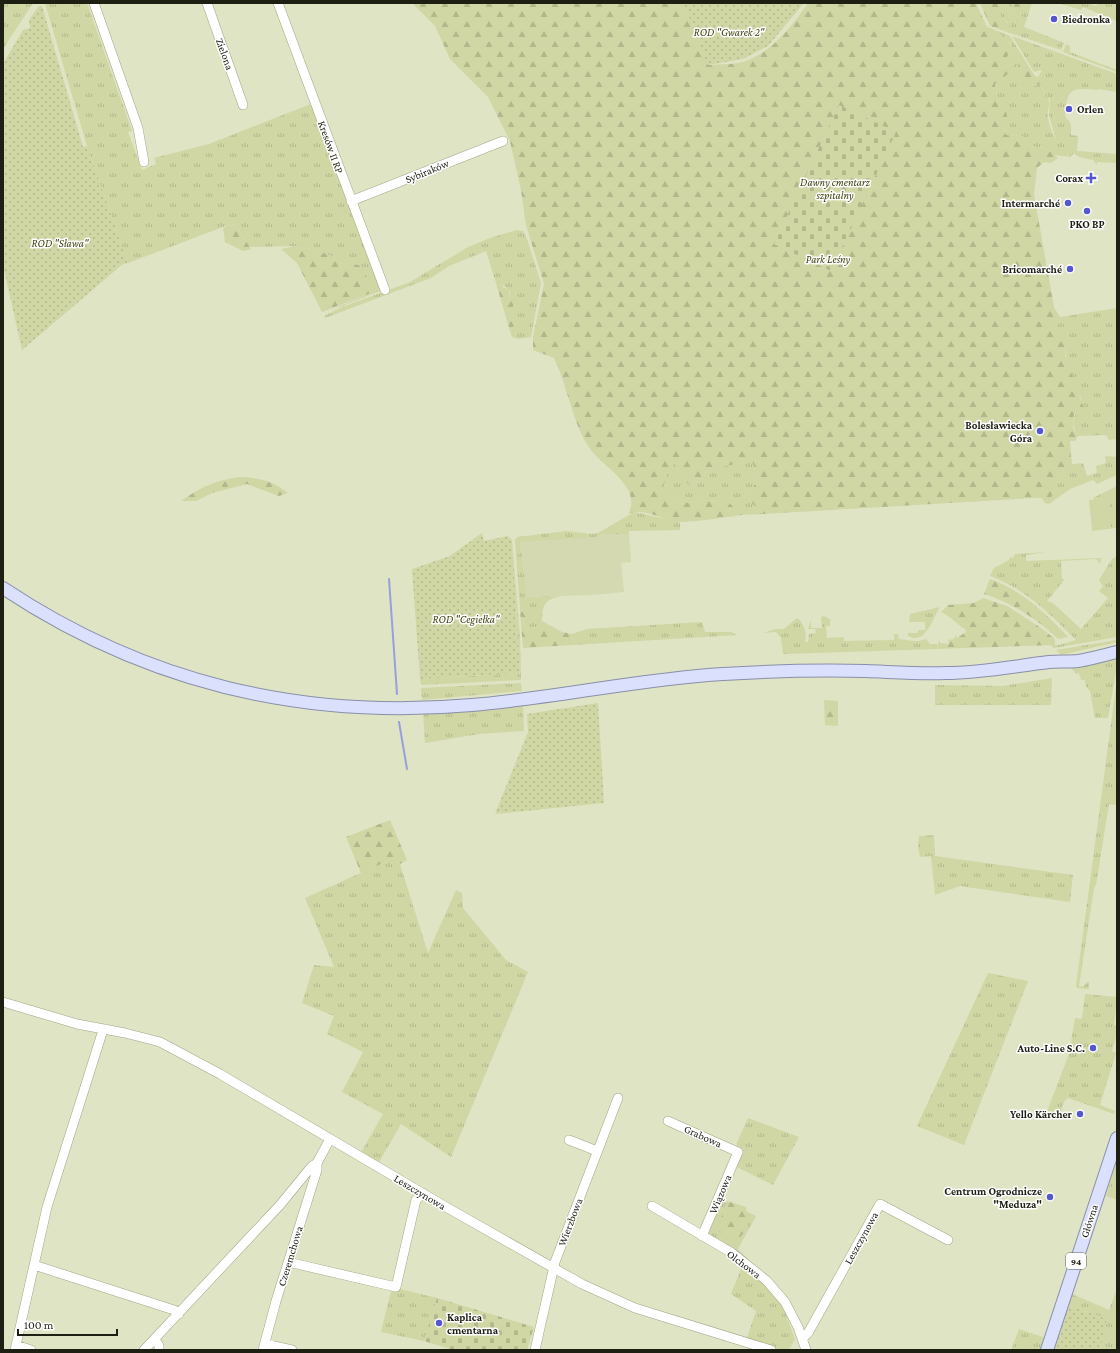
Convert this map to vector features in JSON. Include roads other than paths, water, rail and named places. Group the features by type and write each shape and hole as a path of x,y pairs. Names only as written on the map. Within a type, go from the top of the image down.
{"main road":[{"path":"3,588 70,629 114,650 156,667 210,684 284,701 374,709 473,705 682,677 818,671 947,673 1013,668 1050,662 1076,661 1117,652"},
{"path":"1050,662 1075,653 1117,644"},
{"name":"Główna","path":"1047,1350 1117,1138"}],"street":[{"path":"94,3 138,128 144,162"},
{"name":"Zielona","path":"207,3 243,105"},
{"name":"Kresów II RP","path":"278,3 385,290"},
{"name":"Sybiraków","path":"351,200 503,140"},
{"name":"Leszczynowa","path":"3,1002 77,1024 125,1033 160,1042 214,1070 553,1269 635,1308 771,1350"},
{"path":"31,1350 15,1348 46,1207 103,1030"},
{"name":"Wierzbowa","path":"535,1350 553,1269 618,1098"},
{"name":"Grabowa","path":"668,1120 738,1152"},
{"path":"144,1350 280,1205 312,1166 317,1163 330,1139"},
{"path":"568,1140 597,1151"},
{"name":"Wiązowa","path":"702,1236 738,1152"},
{"name":"Czeremchowa","path":"264,1347 288,1262 317,1170 317,1163"},
{"path":"288,1262 396,1287 416,1200 423,1193"},
{"name":"Leszczynowa","path":"802,1339 808,1333 880,1204 948,1240"},
{"name":"Olchowa","path":"652,1206 732,1253 767,1281 785,1302 806,1350"},
{"path":"34,1265 174,1310 179,1314"},
{"path":"155,1339 159,1350"},
{"path":"264,1347 292,1350"}],"waterway":[{"path":"389,579 397,694"},
{"path":"399,722 407,769"}],"place":[{"name":"Biedronka","path":"1054,19"},
{"name":"Orlen","path":"1069,109"},
{"name":"Corax","path":"1091,178"},
{"name":"Intermarché","path":"1068,203"},
{"name":"PKO BP","path":"1087,211"},
{"name":"Bricomarché","path":"1070,269"},
{"name":"Bolesławiecka Góra","path":"1040,431"},
{"name":"Auto-Line S.C.","path":"1093,1048"},
{"name":"Yello Kärcher","path":"1080,1114"},
{"name":"Centrum Ogrodnicze \"Meduza\"","path":"1050,1197"},
{"name":"Kaplica cmentarna","path":"439,1323"}],"park label":[{"name":"ROD \"Gwarek 2\"","path":"729,32"},
{"name":"Dawny cmentarz szpitalny","path":"835,188"},
{"name":"ROD \"Sława\"","path":"60,243"},
{"name":"Park Leśny","path":"828,259"},
{"name":"ROD \"Cegiełka\"","path":"466,619"}]}
